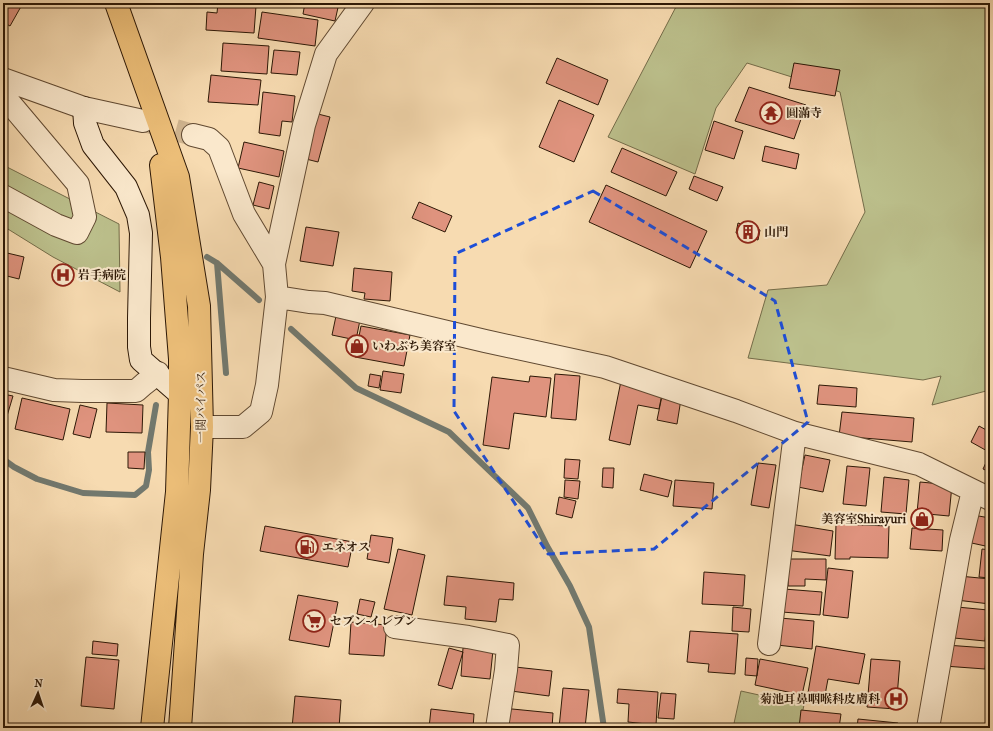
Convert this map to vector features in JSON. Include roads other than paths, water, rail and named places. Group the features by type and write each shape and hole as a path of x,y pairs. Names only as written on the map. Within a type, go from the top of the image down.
{"highway":[{"name":"一関バイパス","path":"116,3 178,177 200,306 202,427 199,490 192,554 180,728"},
{"name":"一関バイパス","path":"148,93 164,182 172,257 180,359 177,492 152,728"}],"street":[{"path":"202,427 243,427 261,412 267,384 277,296 274,264 304,126 326,54 363,3"},
{"path":"3,79 84,108 143,121"},
{"path":"3,95 78,184 85,217 77,233 56,225 3,196"},
{"path":"84,108 85,123 93,145 126,187 138,215 141,233 139,348 141,360 148,367 158,373 180,394"},
{"path":"193,135 209,139 219,148 244,214 274,264"},
{"path":"277,296 309,302 325,303 485,341 605,367 699,398 795,433 919,464 981,495 961,540 928,728"},
{"path":"3,378 54,390 136,391 158,373"},
{"path":"769,644 795,433"},
{"path":"395,627 468,637 508,645 506,670 497,728"}],"waterway":[{"path":"207,257 217,263 259,300"},
{"path":"217,263 226,373"},
{"path":"291,329 356,388 449,432 528,508 547,546 570,586 589,627 604,728"},
{"path":"3,459 14,467 37,479 83,493 135,495 146,486 149,470 148,452 156,405"}],"tunnel":[{"path":"144,121 193,135"}],"place":[{"name":"圓滿寺","path":"771,113"},
{"name":"山門","path":"748,232"},
{"name":"岩手病院","path":"63,275"},
{"name":"いわぶち美容室","path":"357,346"},
{"name":"美容室Shirayuri","path":"922,519"},
{"name":"エネオス","path":"307,547"},
{"name":"セブン-イレブン","path":"314,621"},
{"name":"菊池耳鼻咽喉科皮膚科","path":"896,699"}]}
